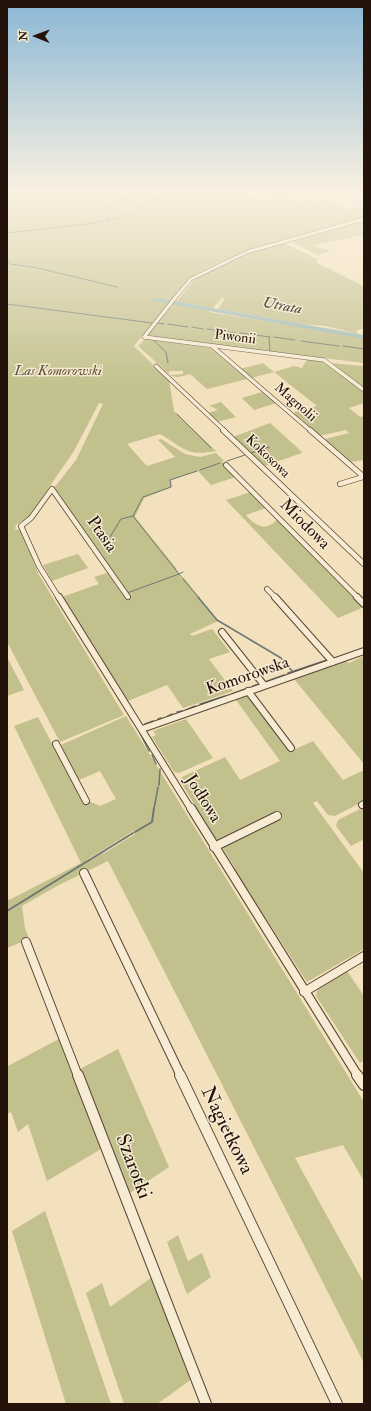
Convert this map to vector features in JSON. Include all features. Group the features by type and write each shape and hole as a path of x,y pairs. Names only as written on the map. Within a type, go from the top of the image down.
{"street":[{"name":"Piwonii","path":"230,259 197,275 171,303 144,337 324,360 364,390"},
{"name":"Magnolii","path":"212,346 364,477"},
{"name":"Kokosowa","path":"156,366 364,564"},
{"name":"Miodowa","path":"226,465 364,604"},
{"name":"Magnolii","path":"340,484 364,477"},
{"name":"Ptasia","path":"21,526 31,518 52,489 128,598"},
{"name":"Jodłowa","path":"21,526 39,566 142,729 304,992 364,1085"},
{"path":"267,588 333,662"},
{"path":"222,632 264,685"},
{"name":"Komorowska","path":"142,729 364,651"},
{"path":"248,691 291,748"},
{"path":"56,744 86,800"},
{"path":"214,847 277,816"},
{"name":"Nagietkowa","path":"84,873 337,1404"},
{"name":"Szarotki","path":"26,942 206,1404"},
{"path":"304,992 364,956"}],"green space":[{"name":"Las Komorowski","path":"7,259 228,259 194,275 169,302 134,346 169,380 174,411 216,451 206,453 191,452 185,450 160,434 127,444 147,466 175,457 158,440 161,439 185,454 200,457 216,453 224,461 196,470 222,462 236,477 211,485 198,471 171,480 172,487 144,498 135,517 176,568 181,579 184,578 218,621 190,634 192,636 212,629 230,652 209,659 233,691 183,708 167,685 128,701 62,597 99,584 94,577 107,573 127,600 132,598 54,488 76,460 103,404 99,403 74,451 28,517 16,525 15,529 20,530 39,575 124,715 60,742 7,642"},
{"path":"234,259 319,260 315,262 364,286 364,328 356,331 358,334 326,326 301,324 218,309 224,300 223,297 209,312 364,337 364,363 147,336 197,277"},
{"path":"145,339 210,348 247,379 207,389 190,374 179,377 172,376 170,375 183,374 183,371 170,371 168,373 138,346"},
{"path":"307,359 323,362 364,391 364,403 349,408 360,417 364,416 364,460 350,462 325,441 325,439 349,433 346,430 319,436 300,418 294,415 295,412 317,406 274,372 294,366 302,368"},
{"path":"263,363 274,372 251,378 240,369"},
{"path":"331,363 364,366 364,388"},
{"path":"262,392 276,403 254,410 242,398"},
{"path":"221,402 236,417 217,422 208,413 218,410 210,406 203,408"},
{"path":"270,423 302,453 264,466 233,437"},
{"path":"251,492 266,508 246,515 249,519 265,527 269,526 277,519 364,607 338,618 226,500"},
{"path":"78,554 88,568 52,581 43,565"},
{"path":"364,656 364,764 294,679 346,661 350,664 349,663"},
{"path":"7,657 24,690 7,696"},
{"path":"248,696 291,751 313,741 343,780 364,770 364,801 335,816 328,815 317,801 313,803 364,873 364,949 307,982 236,872 222,847 282,818 278,811 217,841 180,781 182,777 225,757 240,780 280,761 236,700"},
{"path":"126,716 364,1102 364,1181 343,1145 295,1158 364,1283 364,1363 108,861 57,886 22,906 25,928 29,939 7,948 7,896 9,900 81,863 14,726 38,717 84,804 91,802 100,806 116,799 100,771 79,780 61,745","holes":["133,831 135,834 106,852 85,861"]},
{"path":"186,719 213,758 179,773 174,772 152,737 156,735 153,731"},
{"path":"364,807 364,839 351,846 336,826 338,820"},
{"path":"347,971 364,996 364,1060 360,1063 316,996 318,987"},
{"path":"59,1039 101,1149 47,1181 28,1124 18,1132 11,1112 7,1114 7,1065 8,1066"},
{"path":"118,1049 169,1167 130,1193 80,1069"},
{"path":"45,1211 111,1404 66,1404 12,1231"},
{"path":"178,1235 188,1261 202,1253 211,1277 187,1294 167,1242"},
{"path":"151,1278 192,1379 157,1404 124,1404 86,1293 102,1283 110,1307"}],"waterway":[{"path":"7,259 10,264 33,267 117,287"},
{"name":"Utrata","path":"156,300 364,337"},
{"path":"7,304 152,323"},
{"path":"157,323 164,324"},
{"path":"168,324 188,327"},
{"path":"192,327 203,329"},
{"path":"207,329 235,333"},
{"path":"240,333 270,337"},
{"path":"269,337 270,352"},
{"path":"274,337 295,340"},
{"path":"152,339 166,352 168,363"},
{"path":"301,341 339,346"},
{"path":"343,346 364,349"},
{"path":"177,414 211,448"},
{"path":"251,453 269,447"},
{"path":"227,461 245,455"},
{"path":"200,470 220,463"},
{"path":"133,516 143,497 171,487 170,480 197,471"},
{"path":"110,537 121,519 133,516"},
{"path":"133,516 179,574"},
{"path":"179,574 183,572"},
{"path":"127,593 179,574"},
{"path":"179,574 199,598"},
{"path":"198,597 217,620 281,658 293,671"},
{"path":"293,671 327,660"},
{"path":"288,673 293,671"},
{"path":"265,682 284,675"},
{"path":"253,686 260,684"},
{"path":"232,694 248,688"},
{"path":"200,704 225,696"},
{"path":"186,710 195,706"},
{"path":"177,712 182,711"},
{"path":"168,716 172,714"},
{"path":"145,724 153,721"},
{"path":"139,731 149,751"},
{"path":"152,755 156,764"},
{"path":"159,785 160,769"},
{"path":"154,809 158,787"},
{"path":"135,832 152,822 154,808"},
{"path":"7,911 133,833"}]}
